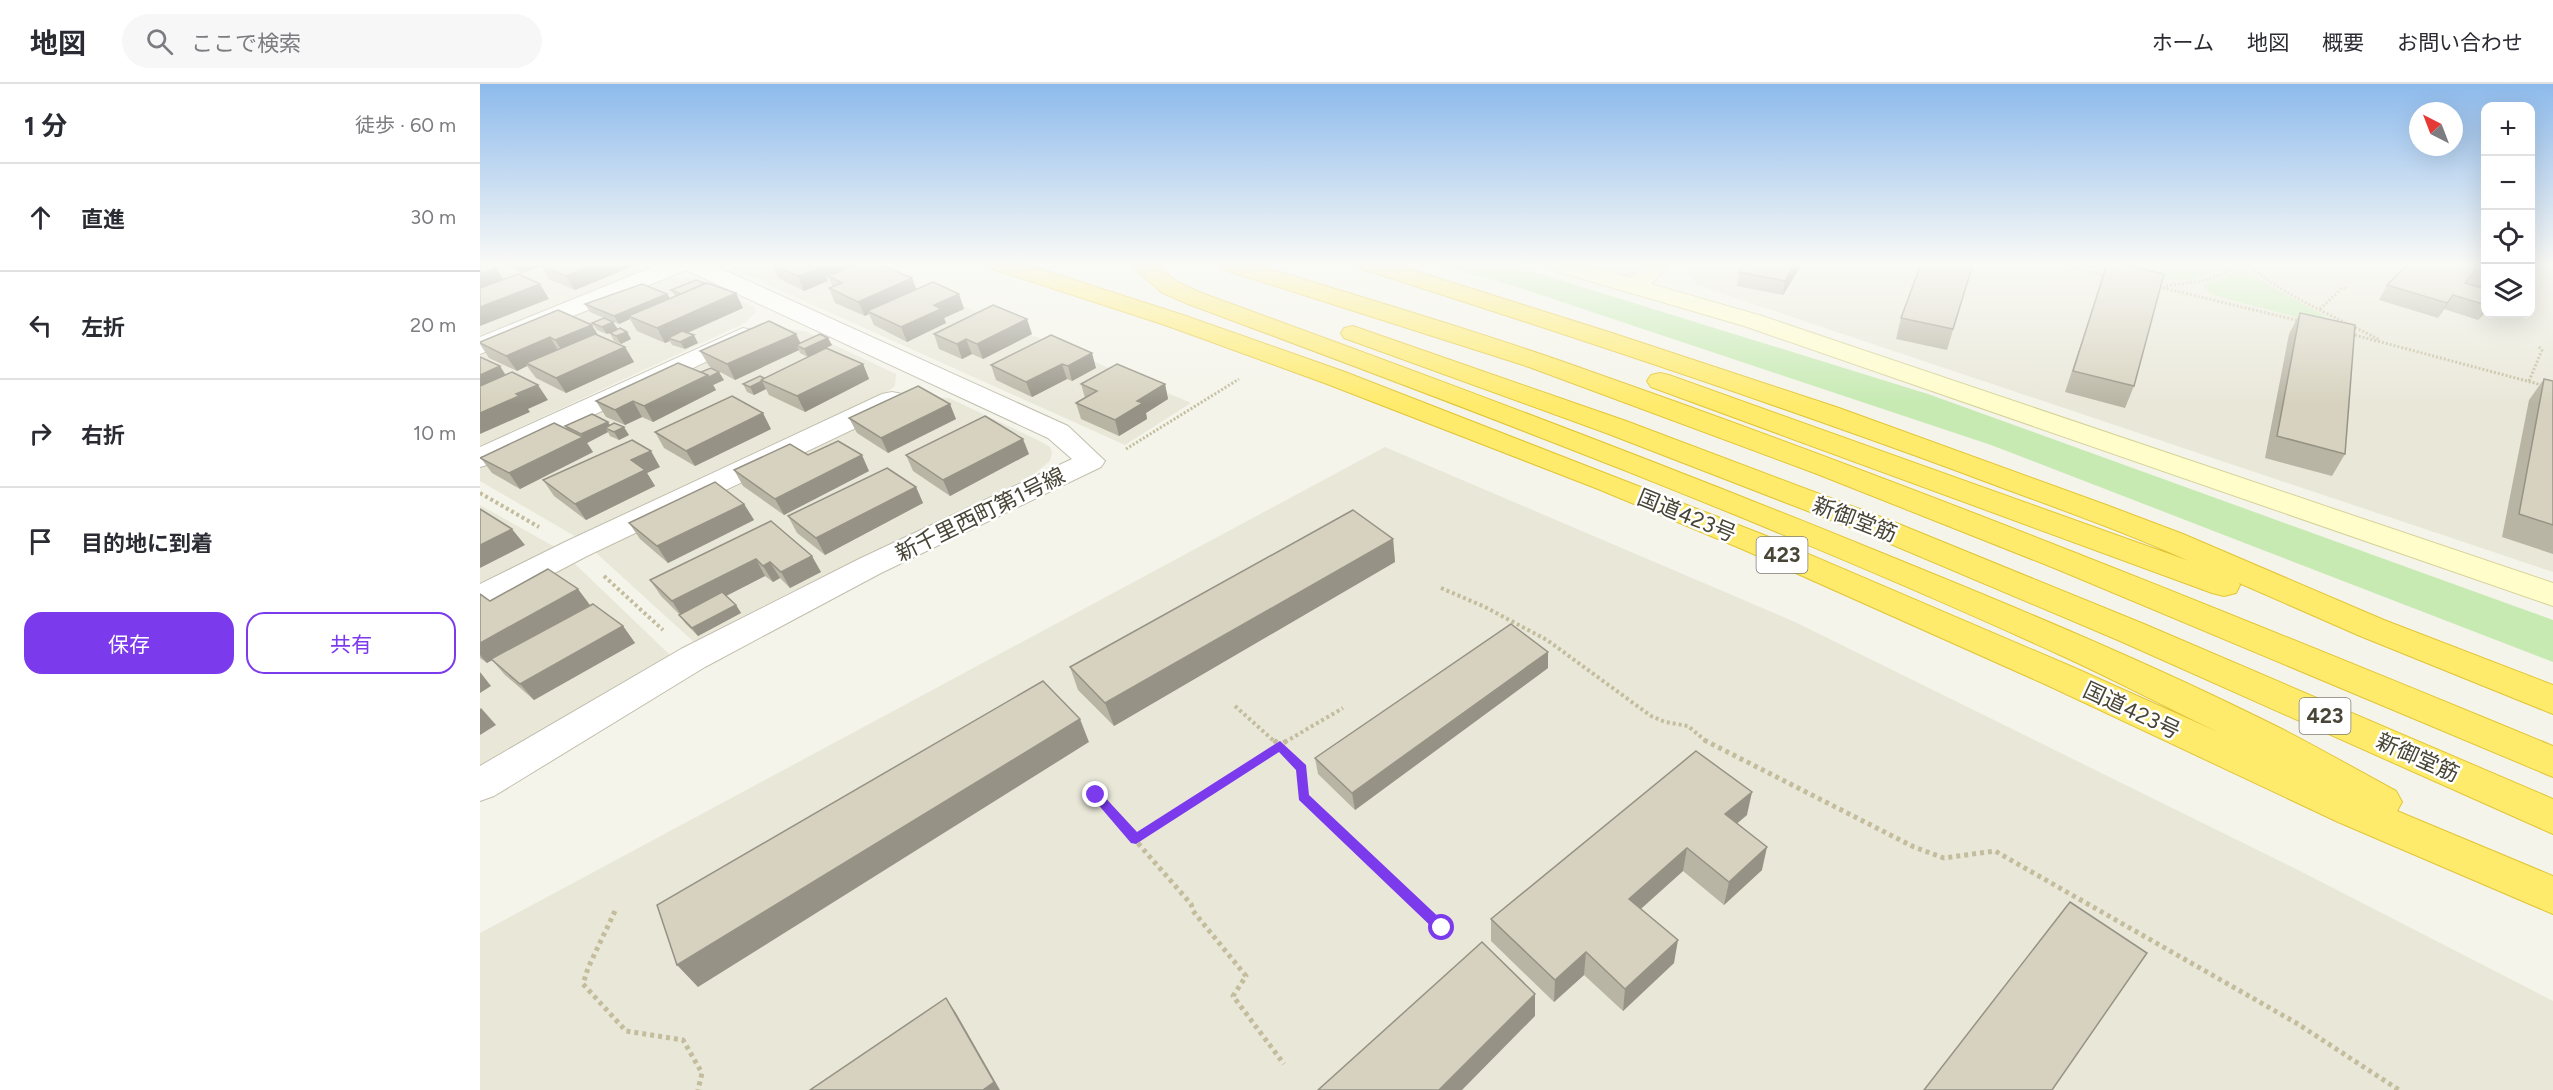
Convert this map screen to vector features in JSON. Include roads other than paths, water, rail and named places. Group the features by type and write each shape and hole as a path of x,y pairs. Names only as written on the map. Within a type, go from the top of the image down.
{"highway":[{"name":"国道423号","path":"1146,311 1336,378 1753,542 2062,677 2341,805 2548,893"},
{"path":"1228,311 1454,394 1704,491 2072,646 2267,739 2548,893"},
{"name":"新御堂筋","path":"1286,311 1561,406 1878,527 2096,618 2553,817"},
{"name":"新御堂筋","path":"1377,311 1580,376 1911,499 2117,581 2553,762"},
{"path":"1447,311 1512,330 1779,423 2077,533 2248,593 2372,628"},
{"path":"1519,311 1829,414 2172,541 2372,628 2553,700"}],"street":[{"path":"480,346 565,311"},
{"path":"480,458 793,311"},
{"name":"新千里西町第1号線","path":"480,785 693,658 870,566 1091,460 1058,432 793,311"},
{"path":"1718,311 2553,595"},
{"path":"480,598 576,549 938,378"}]}
